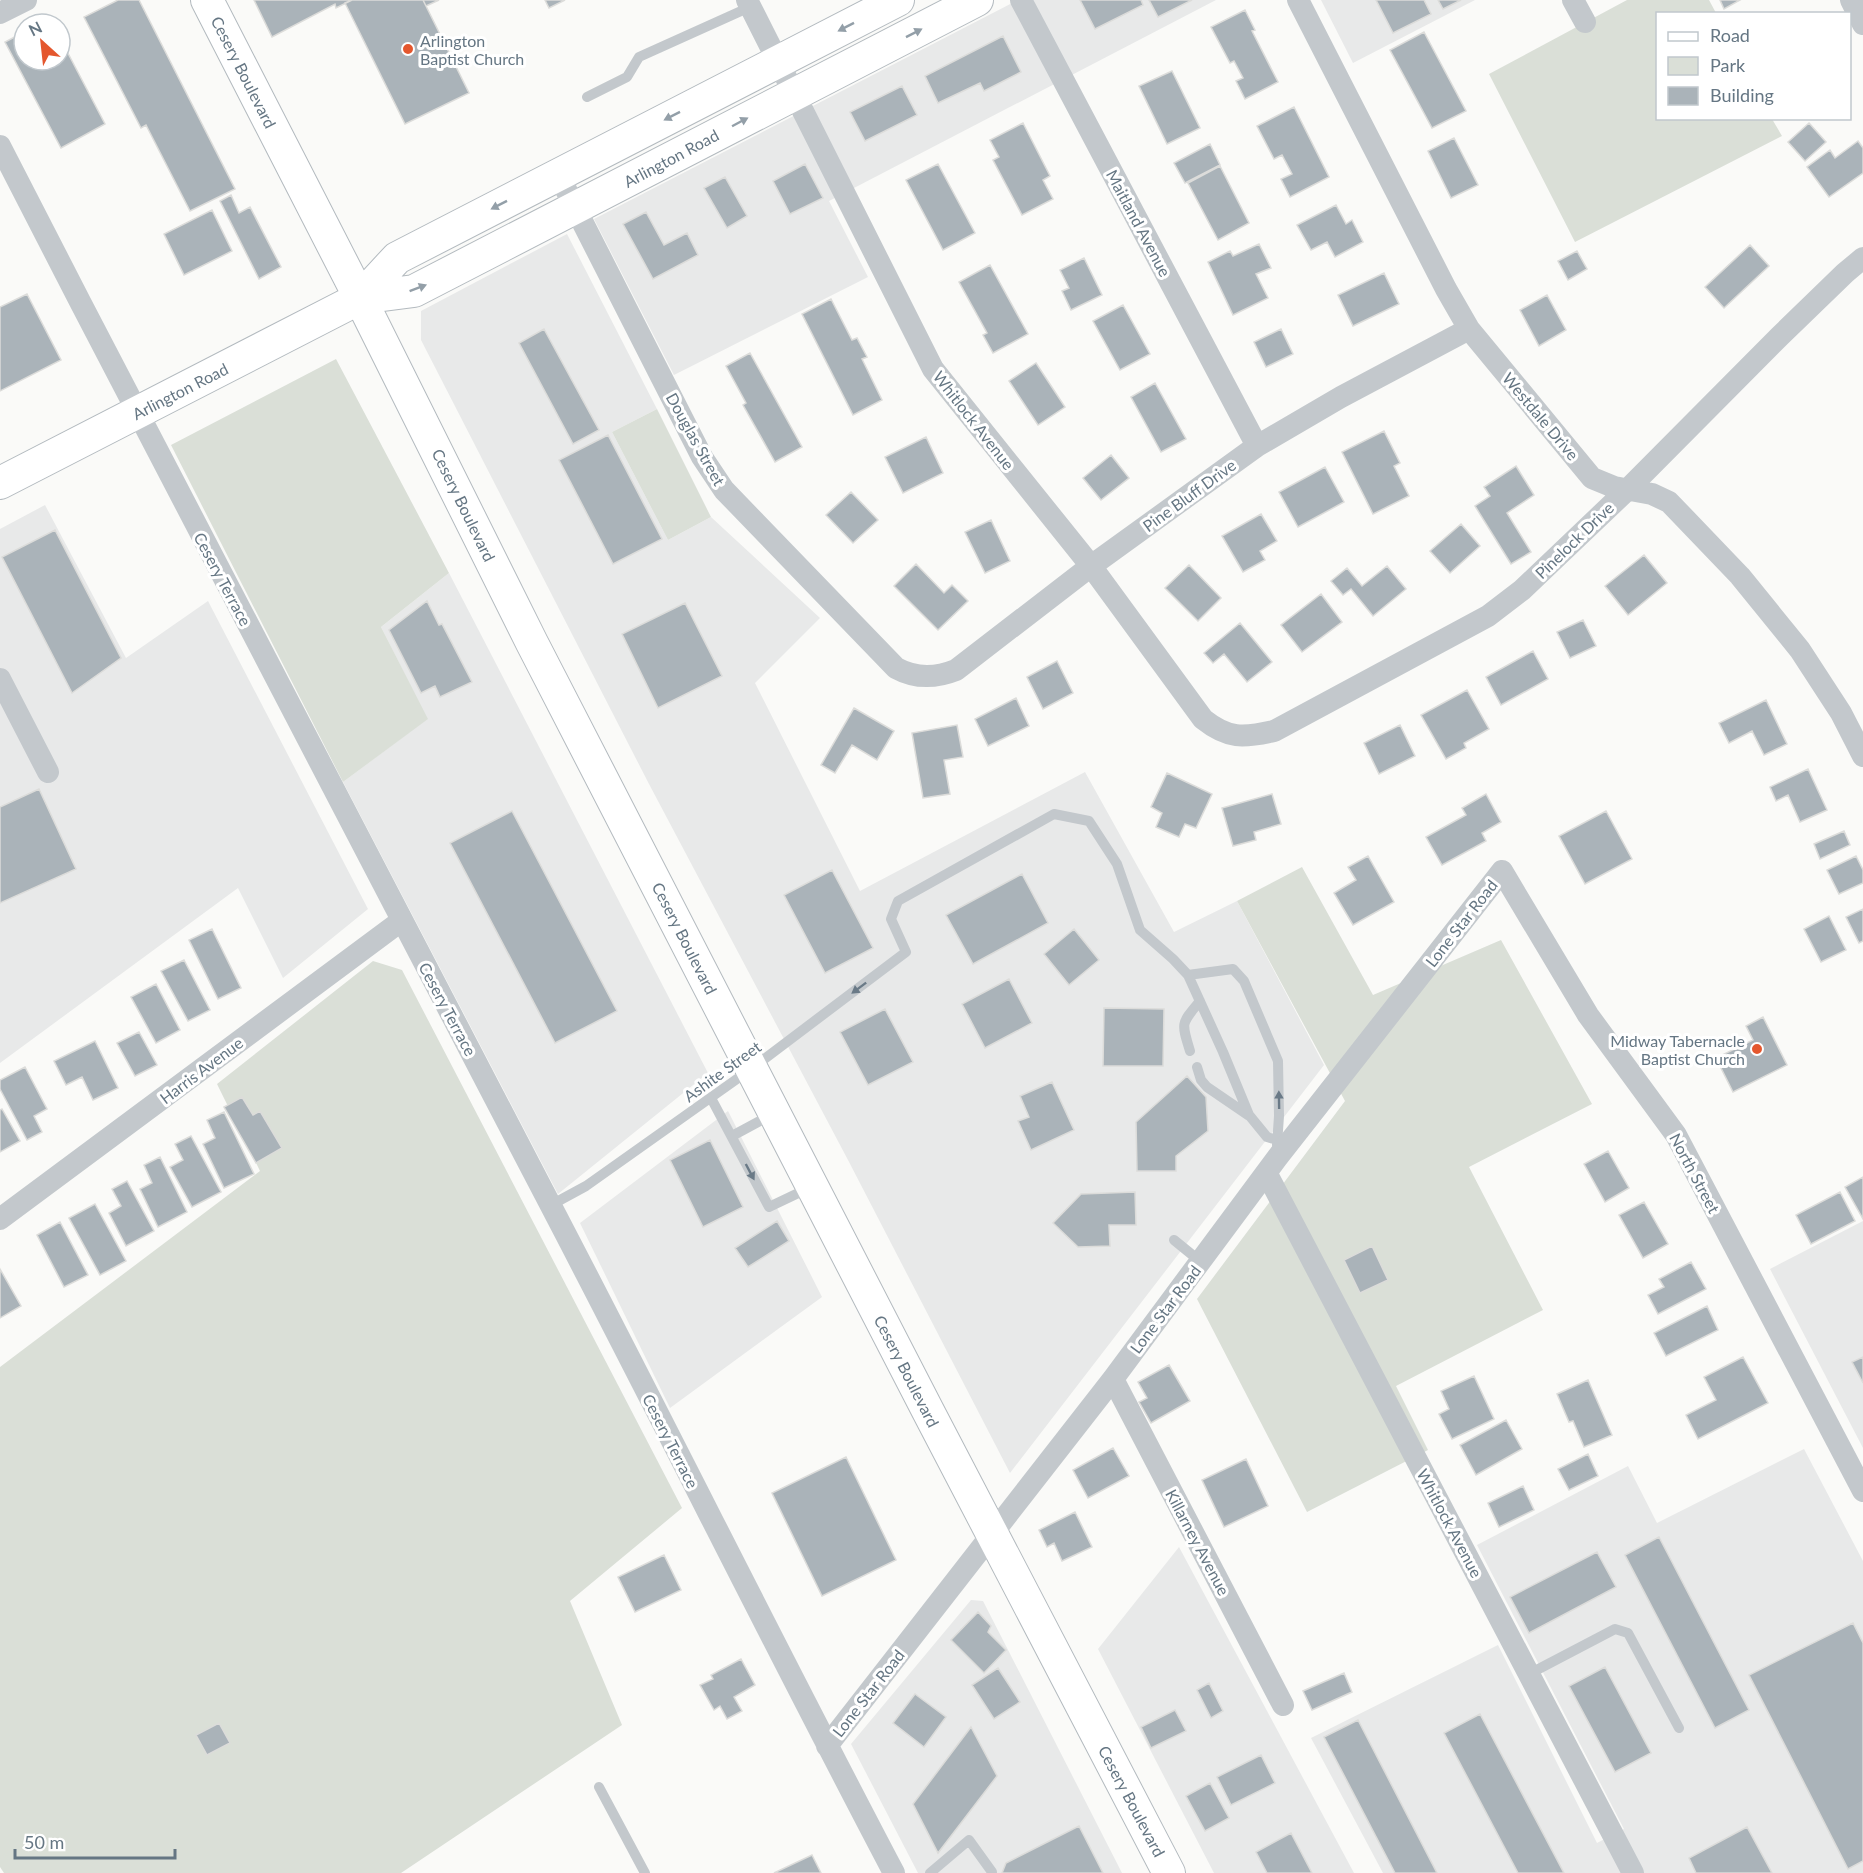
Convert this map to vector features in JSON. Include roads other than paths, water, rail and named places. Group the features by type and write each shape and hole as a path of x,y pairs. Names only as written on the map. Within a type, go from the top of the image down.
{"main road":[{"name":"Cesery Boulevard","path":"207,0 360,298 532,643 1169,1873"},
{"name":"Arlington Road","path":"360,298 397,258 898,0"},
{"name":"Arlington Road","path":"0,483 360,298 414,291 977,0"}],"street":[{"path":"0,13 26,0"},
{"name":"Maitland Avenue","path":"1021,0 1257,446"},
{"name":"Westdale Drive","path":"1298,0 1446,289 1469,329 1592,478 1614,487 1652,494 1669,502 1740,576 1800,650 1841,713 1863,756"},
{"path":"1573,0 1585,22"},
{"path":"1851,0 1863,24"},
{"name":"Whitlock Avenue","path":"748,4 933,369 1091,566 1203,719 1214,728 1229,734"},
{"name":"Cesery Terrace","path":"0,146 136,413 551,1205 894,1873"},
{"name":"Douglas Street","path":"558,174 702,457 724,490 896,668 906,674 922,677"},
{"name":"Pinelock Drive","path":"1229,734 1246,737 1274,731 1488,616 1522,590 1627,490 1780,336 1863,258"},
{"name":"Pine Bluff Drive","path":"922,677 941,676 956,670 1091,566 1257,446 1341,397 1469,329"},
{"path":"0,679 48,772"},
{"name":"Lone Star Road","path":"827,1746 1113,1379 1201,1262 1272,1152 1502,871"},
{"name":"North Street","path":"1502,871 1588,1016 1676,1135 1863,1491"},
{"name":"Harris Avenue","path":"0,1218 401,921"},
{"name":"Whitlock Avenue","path":"1272,1152 1529,1674 1633,1873"},
{"name":"Killarney Avenue","path":"1113,1379 1283,1705"}],"lane":[{"path":"587,97 627,77 639,57 748,4"},
{"name":"Ashite Street","path":"551,1205 586,1186 711,1098 906,952 891,919 898,901 1054,814 1089,821 1117,864 1140,930 1188,975"},
{"path":"1233,969 1245,981 1278,1061 1279,1116 1272,1152 1249,1115 1188,975 1233,969"},
{"path":"1190,1050 1183,1028 1185,1020 1200,1001"},
{"path":"1197,1067 1201,1080 1207,1087 1249,1115"},
{"path":"711,1098 769,1207 812,1186"},
{"path":"732,1136 775,1113"},
{"path":"1174,1240 1201,1262"},
{"path":"1529,1674 1615,1629 1628,1633 1679,1728"},
{"path":"599,1787 645,1873"},
{"path":"930,1873 969,1840 992,1872"}],"place":[{"name":"Arlington Baptist Church","path":"408,49"},
{"name":"Midway Tabernacle Baptist Church","path":"1757,1049"}]}
